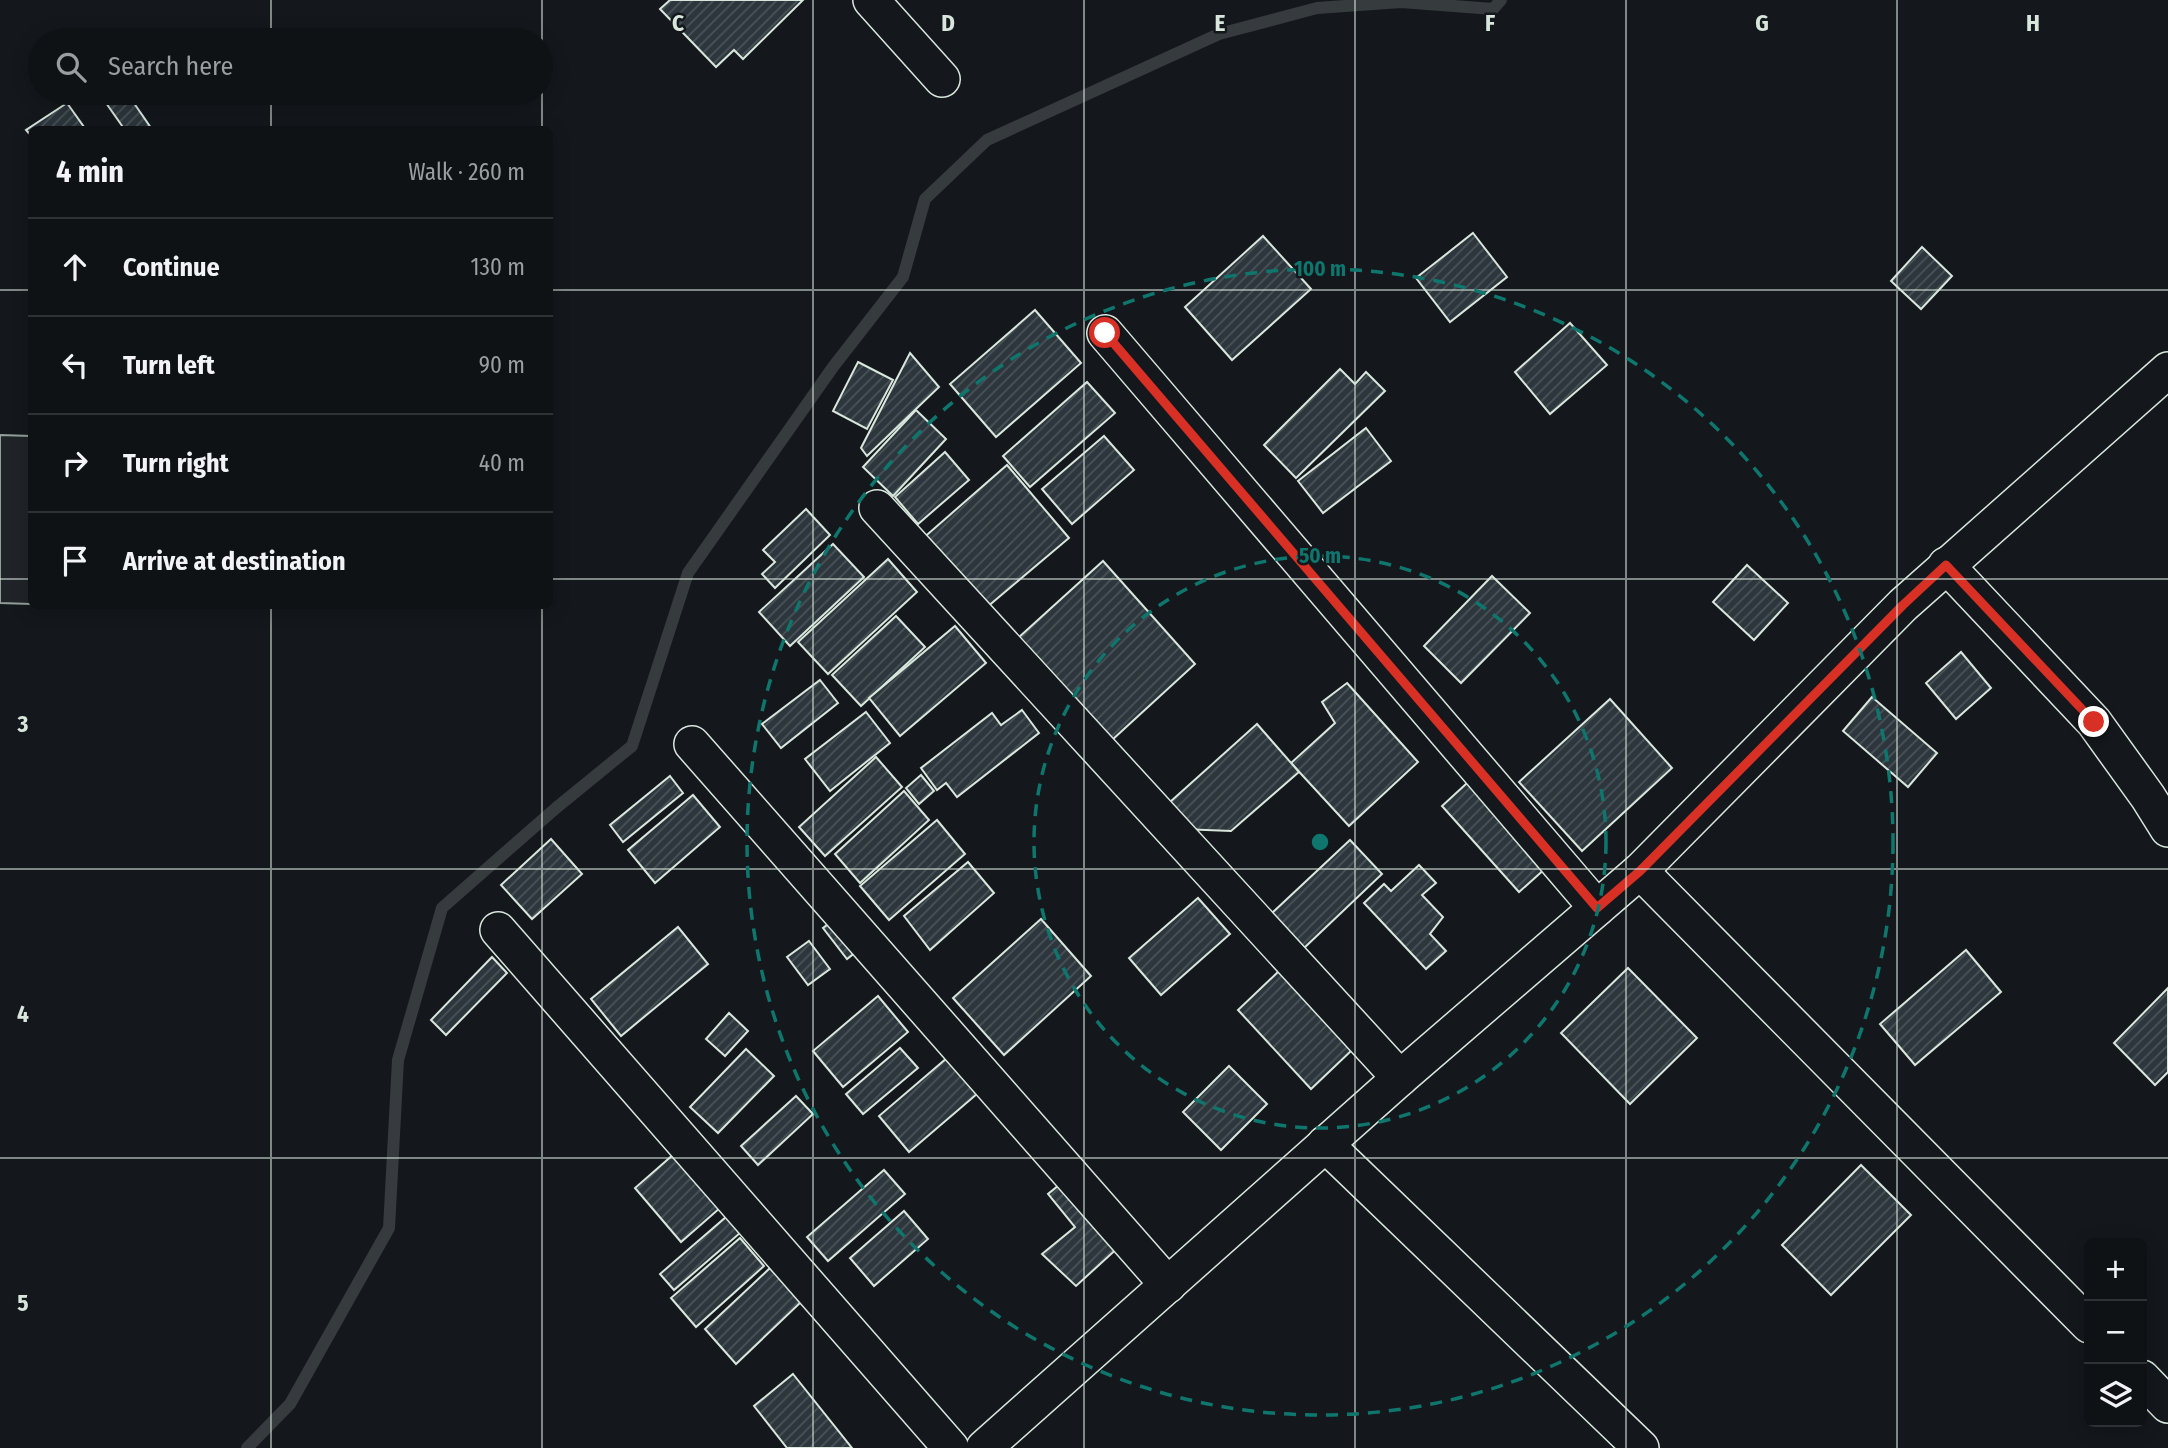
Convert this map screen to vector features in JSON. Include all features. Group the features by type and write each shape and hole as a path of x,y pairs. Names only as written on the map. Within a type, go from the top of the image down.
{"street":[{"path":"872,0 942,79"},
{"path":"1105,333 1597,908"},
{"path":"984,1448 1400,1078 1640,871 1893,615 2168,370"},
{"path":"877,508 1400,1078"},
{"path":"1946,565 2094,722 2168,829"},
{"path":"692,744 1168,1285"},
{"path":"1640,871 2084,1320"},
{"path":"498,930 951,1448"},
{"path":"1325,1144 1642,1448"},
{"path":"2147,1383 2168,1405"}],"shaded area":[{"path":"0,435 28,436 28,604 0,603"}],"building":[{"path":"670,0 803,0 743,59 734,50 716,67 660,9"},
{"path":"64,105 68,105 83,126 32,126"},
{"path":"107,105 135,105 150,126 122,126"},
{"path":"1473,233 1507,277 1450,322 1416,278"},
{"path":"1263,236 1311,289 1232,360 1185,307"},
{"path":"1922,247 1952,276 1921,309 1891,281"},
{"path":"1035,310 1081,363 996,437 950,384"},
{"path":"1570,323 1607,365 1550,414 1515,372"},
{"path":"910,353 939,387 867,456 861,448"},
{"path":"858,362 893,380 867,429 833,411"},
{"path":"1340,369 1355,384 1366,372 1385,391 1296,478 1264,445"},
{"path":"1087,382 1115,413 1030,487 1003,456"},
{"path":"916,410 946,439 893,496 863,467"},
{"path":"1366,428 1391,461 1323,513 1298,481"},
{"path":"1104,436 1134,470 1072,524 1042,489"},
{"path":"945,452 969,480 918,524 895,497"},
{"path":"1007,465 1069,538 974,618 913,547"},
{"path":"806,509 830,535 775,588 762,574 775,562 763,550"},
{"path":"833,544 864,577 790,646 759,612"},
{"path":"888,559 917,592 828,674 798,642"},
{"path":"1103,561 1195,664 1100,751 1007,648"},
{"path":"1747,565 1788,603 1754,640 1713,602"},
{"path":"1492,576 1530,613 1461,683 1424,646"},
{"path":"896,616 925,647 861,706 832,675"},
{"path":"955,626 986,663 900,736 869,698"},
{"path":"1961,652 1991,688 1956,719 1926,683"},
{"path":"820,680 838,703 781,748 762,724"},
{"path":"1347,683 1418,762 1349,826 1291,763 1335,723 1322,702"},
{"path":"1872,697 1937,753 1908,787 1843,731"},
{"path":"1610,699 1672,768 1582,851 1519,782"},
{"path":"1022,710 1039,733 957,797 946,783 937,790 921,768 992,713 1001,725"},
{"path":"866,712 890,743 830,791 805,759"},
{"path":"1257,724 1299,772 1231,831 1181,829 1170,802"},
{"path":"876,757 902,787 825,856 799,827"},
{"path":"1478,773 1556,859 1519,892 1442,806"},
{"path":"921,775 934,791 919,804 906,788"},
{"path":"670,776 683,793 623,842 610,825"},
{"path":"904,791 929,820 860,883 835,854"},
{"path":"693,795 720,827 655,883 628,850"},
{"path":"937,820 965,854 889,920 860,886"},
{"path":"551,839 582,874 532,919 501,885"},
{"path":"1350,840 1382,874 1303,949 1271,914"},
{"path":"968,862 994,893 930,950 904,916"},
{"path":"1419,865 1436,883 1422,895 1443,917 1430,934 1446,951 1426,969 1364,903 1384,884 1391,891"},
{"path":"1198,898 1230,934 1161,995 1129,958"},
{"path":"843,913 866,944 847,959 823,928"},
{"path":"1041,919 1091,976 1004,1055 953,998"},
{"path":"678,927 708,964 621,1036 591,999"},
{"path":"809,941 830,969 808,985 787,957"},
{"path":"1966,950 2001,992 1915,1065 1880,1024"},
{"path":"492,957 507,973 446,1035 431,1020"},
{"path":"1628,968 1697,1038 1630,1104 1561,1033"},
{"path":"1279,971 1352,1050 1311,1089 1238,1010"},
{"path":"2168,988 2168,1072 2155,1085 2114,1043"},
{"path":"878,996 908,1032 843,1087 813,1051"},
{"path":"729,1013 748,1031 725,1056 706,1039"},
{"path":"900,1048 918,1068 863,1114 846,1094"},
{"path":"746,1049 774,1076 718,1133 690,1107"},
{"path":"954,1052 984,1088 909,1152 879,1116"},
{"path":"1229,1066 1267,1104 1221,1150 1183,1112"},
{"path":"796,1096 813,1114 758,1165 741,1146"},
{"path":"682,1147 728,1201 681,1242 635,1188"},
{"path":"1861,1165 1911,1215 1831,1295 1782,1245"},
{"path":"1079,1169 1133,1234 1076,1286 1042,1254 1075,1227 1048,1194"},
{"path":"884,1170 905,1194 828,1261 807,1237"},
{"path":"904,1211 928,1239 874,1286 850,1258"},
{"path":"726,1217 740,1233 674,1290 660,1274"},
{"path":"740,1238 764,1266 696,1327 671,1298"},
{"path":"770,1268 801,1302 736,1364 705,1329"},
{"path":"793,1374 852,1448 787,1448 754,1406"}],"waterway":[{"path":"247,1448 290,1404 389,1228 398,1060 442,908 556,808 632,746 688,573 833,367 903,277 925,199 987,140 1219,34 1317,8 1401,2 1493,9 1501,0"}],"route":[{"path":"1105,333 1597,908 1640,871 1903,605 1946,565 2094,722"}]}
